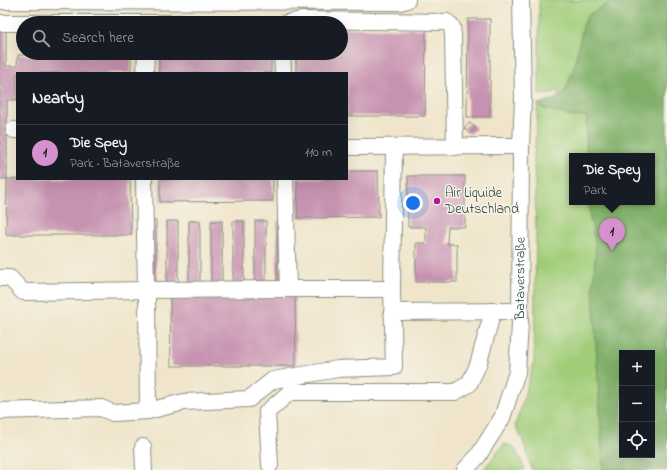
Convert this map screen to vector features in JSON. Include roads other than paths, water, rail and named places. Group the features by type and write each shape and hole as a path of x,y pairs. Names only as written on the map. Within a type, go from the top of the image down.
{"street":[{"path":"0,2 400,2 407,0"},
{"name":"Bataverstraße","path":"465,470 478,456 502,418 517,372 520,311 521,146 523,99 521,0"},
{"path":"348,21 447,22 452,27 455,147"},
{"path":"0,23 16,23"},
{"path":"145,72 146,60"},
{"path":"282,60 283,72"},
{"path":"348,147 521,146"},
{"path":"0,411 101,408 114,413 148,411 184,402 249,399 273,380 289,377 338,369 394,367 392,289 394,147"},
{"path":"144,180 148,411"},
{"path":"285,180 288,289"},
{"path":"0,278 10,278 23,292 392,289"},
{"path":"270,465 267,412 290,392 455,392 469,384 478,365 493,311"},
{"path":"392,312 520,311"},
{"path":"143,447 144,470"}],"place":[{"name":"Air Liquide Deutschland","path":"437,201"},
{"name":"Die Spey","path":"612,251"}]}
